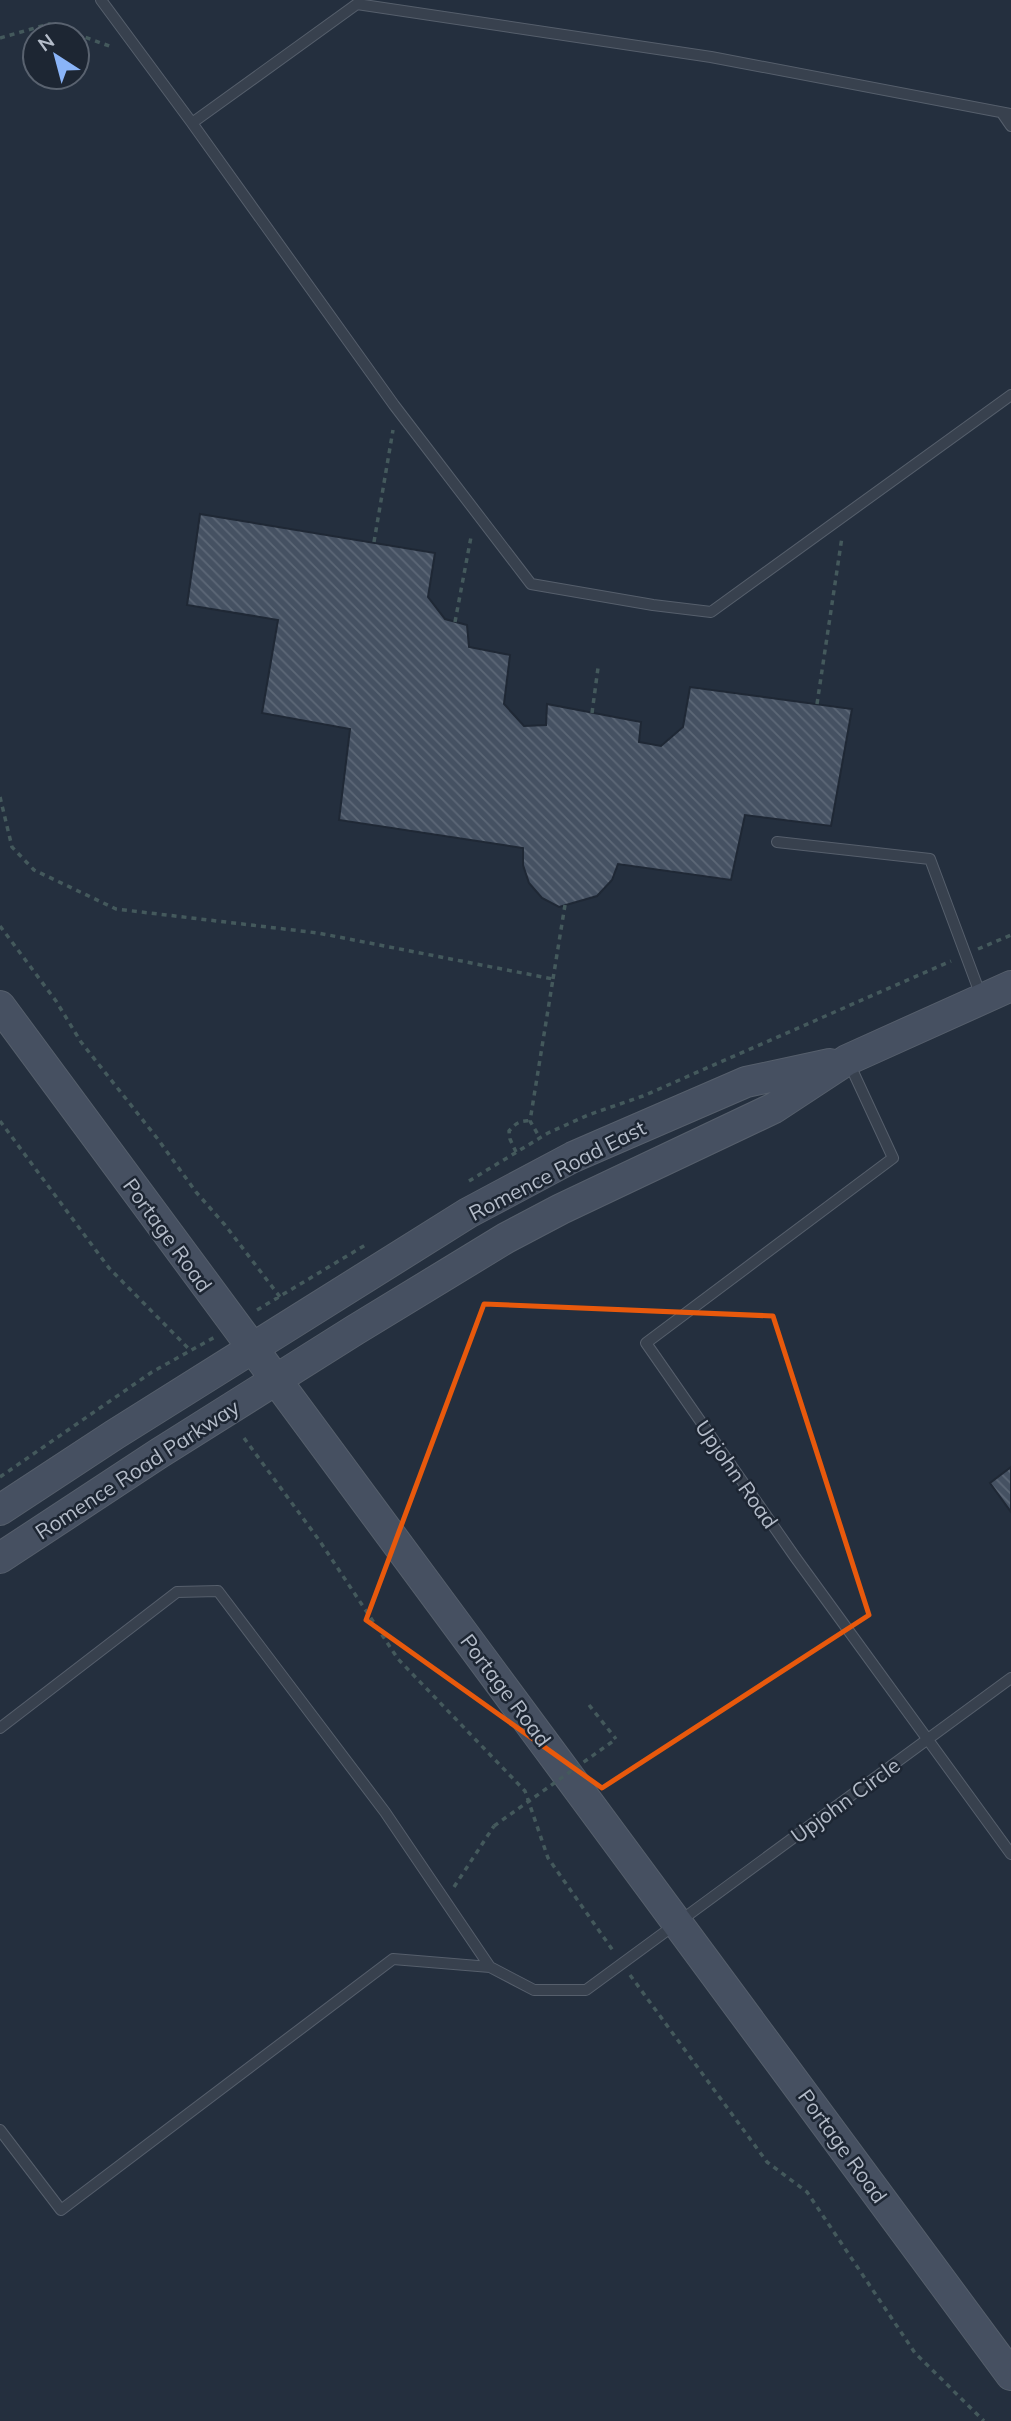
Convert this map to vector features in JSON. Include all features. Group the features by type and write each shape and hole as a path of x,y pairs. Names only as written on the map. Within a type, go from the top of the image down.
{"street":[{"name":"Romence Road East","path":"275,1381 355,1329 506,1238 774,1108 847,1060 1011,986"},
{"name":"Portage Road","path":"0,1006 275,1381 1008,2364"},
{"name":"Romence Road East","path":"253,1350 468,1213 573,1157 746,1082 847,1060"},
{"name":"Romence Road Parkway","path":"0,1510 114,1435 253,1350"},
{"name":"Romence Road Parkway","path":"0,1558 275,1381"}],"lane":[{"path":"101,0 394,405 531,584 711,612 1011,395"},
{"path":"192,123 357,4 711,57 1007,114 1011,126"},
{"path":"777,842 930,859 982,999"},
{"name":"Upjohn Road","path":"847,1060 893,1158 646,1343 795,1557 1011,1854"},
{"path":"0,1728 177,1592 218,1591 384,1812 490,1967"},
{"name":"Upjohn Circle","path":"490,1967 534,1990 586,1990 1011,1678"},
{"path":"0,2130 61,2210 393,1959 490,1967"}],"path":[{"path":"0,38 49,24 111,47"},
{"path":"374,542 393,430"},
{"path":"817,704 843,535"},
{"path":"455,622 471,537"},
{"path":"592,713 598,667"},
{"path":"0,797 12,847 34,870 116,909 318,933 553,979"},
{"path":"540,1138 530,1121 565,905"},
{"path":"0,926 55,1001 81,1042 280,1297"},
{"path":"517,1153 509,1131 523,1120 530,1121"},
{"path":"0,1121 109,1268 190,1350"},
{"path":"244,1438 319,1541 398,1659 525,1791 548,1858 767,2162 807,2192 915,2353 984,2421"},
{"path":"445,1900 494,1826 616,1739 589,1705"}],"highlighted area":[{"path":"484,1304 773,1316 869,1615 602,1788 366,1620"}],"building":[{"path":"200,514 435,553 428,597 445,619 467,625 469,647 510,655 504,704 524,726 546,725 547,704 641,722 639,742 661,746 683,727 690,687 852,709 831,826 745,815 731,880 618,864 612,880 597,896 559,907 542,898 529,883 523,865 523,848 339,820 350,729 262,713 278,620 187,605"},
{"path":"1011,1467 1011,1512 990,1483"}]}
